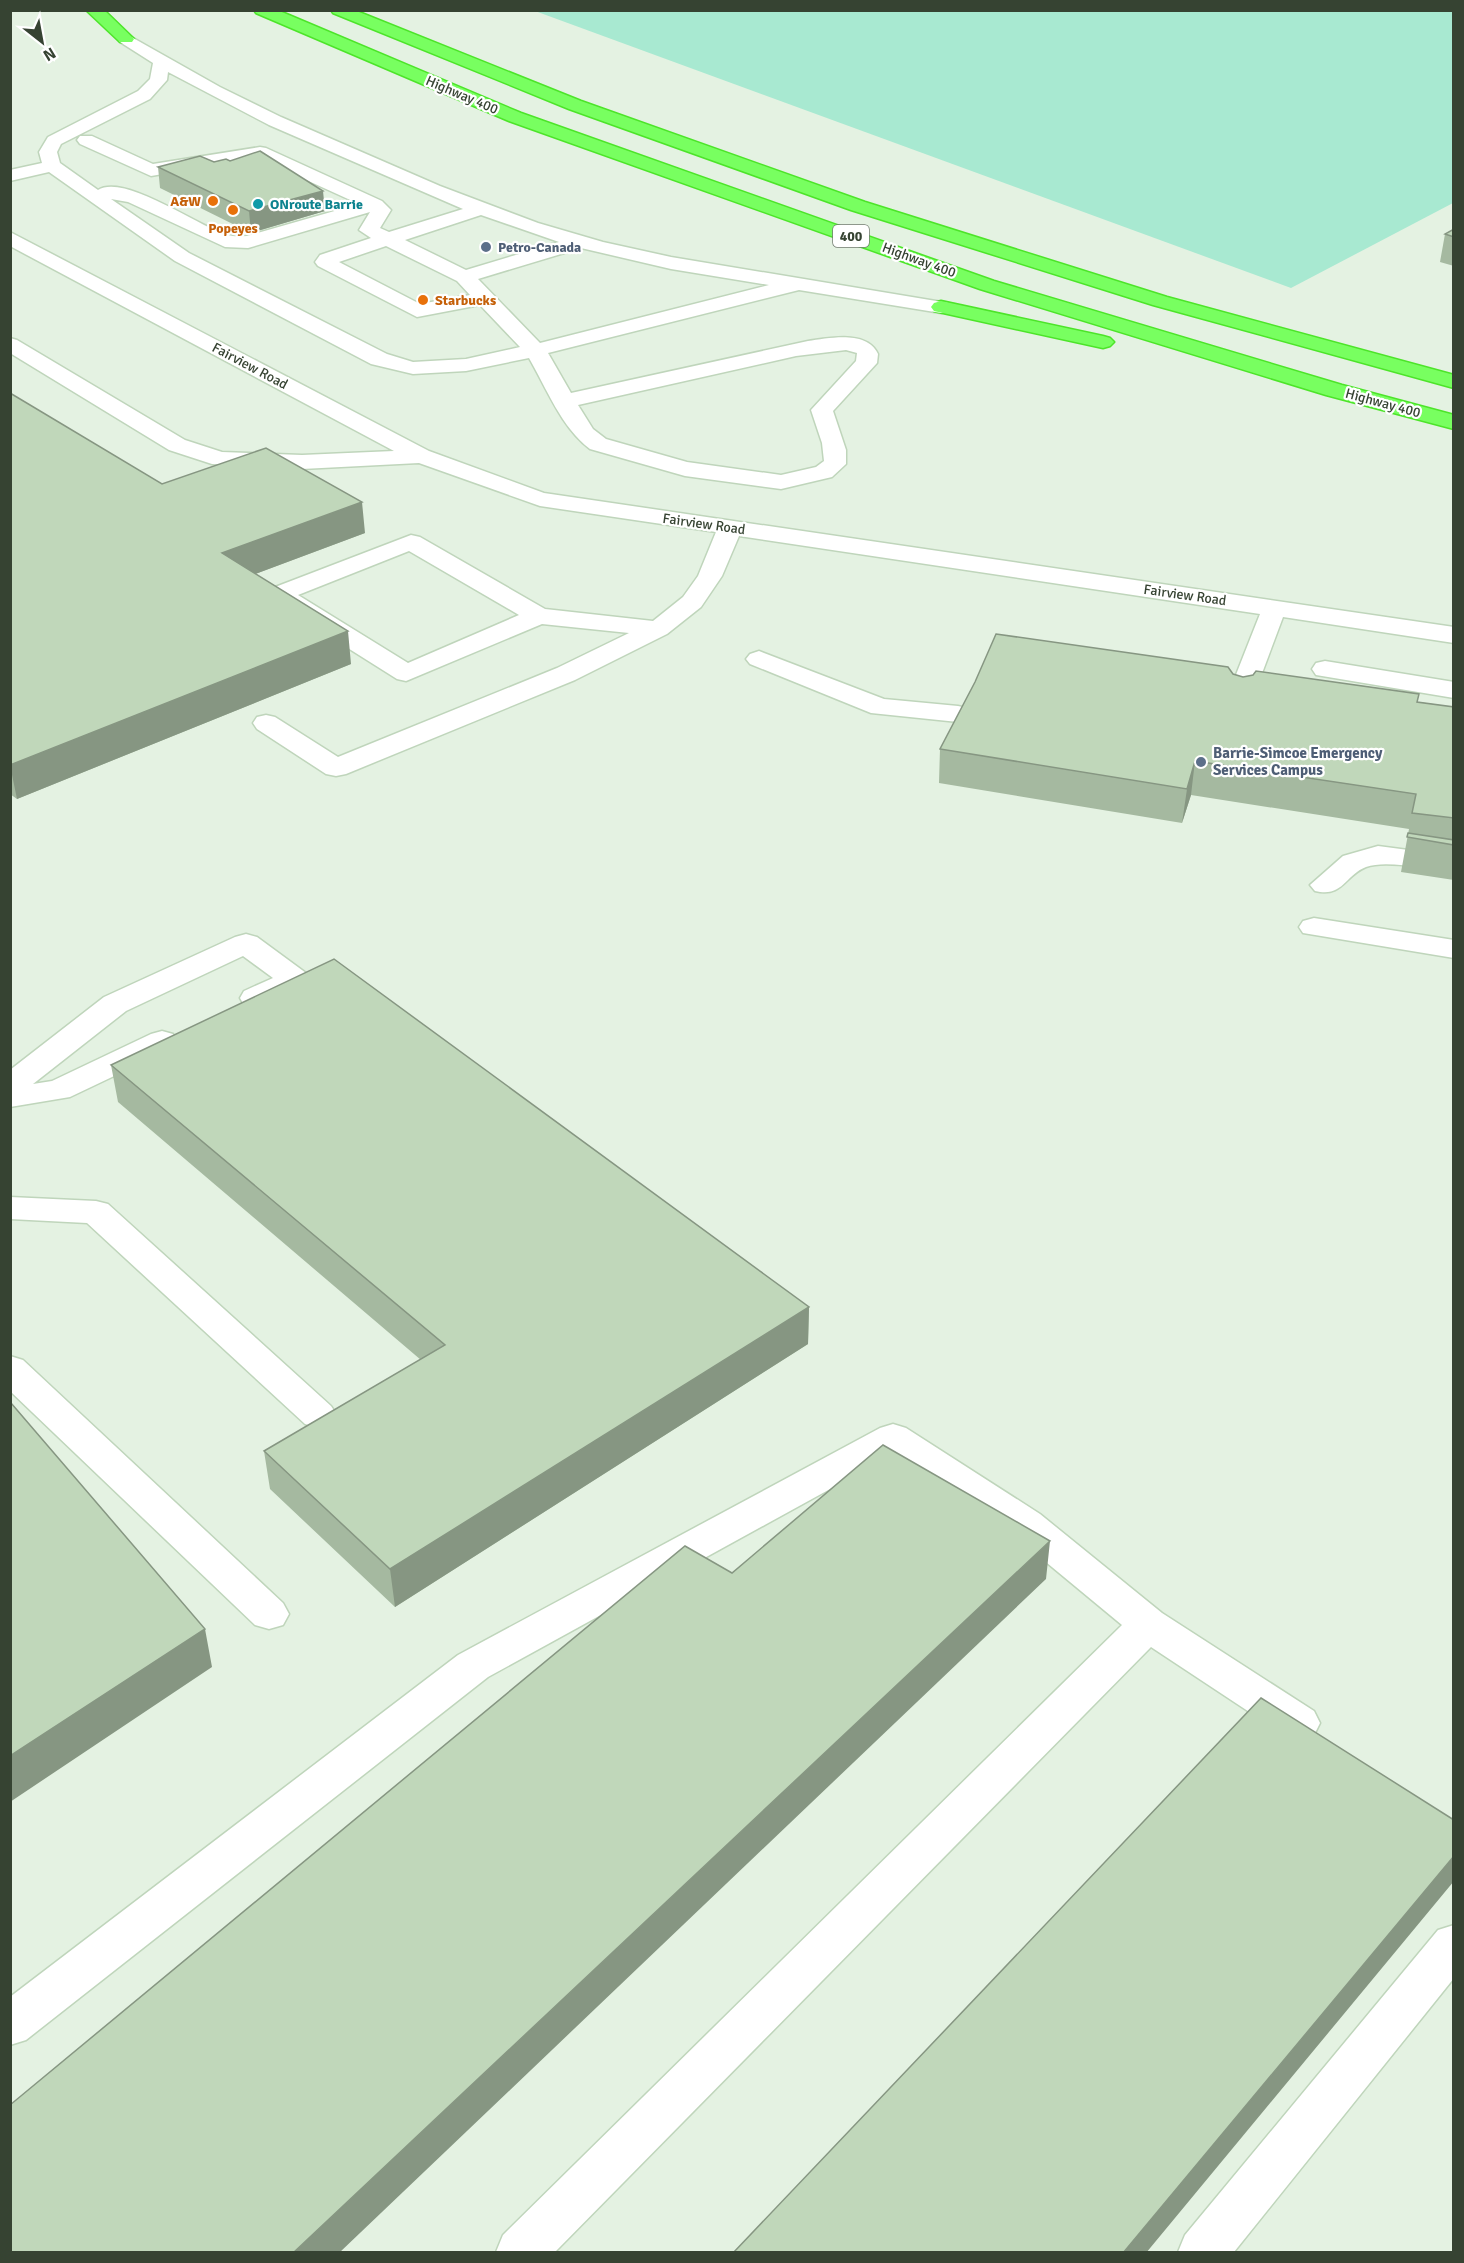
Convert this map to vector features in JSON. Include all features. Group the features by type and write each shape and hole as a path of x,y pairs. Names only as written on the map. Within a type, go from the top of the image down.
{"highway":[{"path":"94,10 126,39"},
{"name":"Highway 400","path":"262,10 515,117 987,285 1334,390 1454,423"},
{"name":"400","path":"339,10 575,105 858,206 1160,301 1454,382"},
{"path":"941,307 1063,332 1366,409 1454,423"}],"street":[{"path":"126,39 162,63 295,131 478,210 537,231 632,255 941,307"},
{"path":"162,63 158,80 144,95 54,141 48,152 52,165 182,257 379,359 414,368 466,365 536,351 797,284"},
{"path":"185,94 201,84"},
{"path":"78,149 99,131 156,106"},
{"path":"260,152 295,131"},
{"path":"78,149 152,171 260,152 307,146 330,146"},
{"path":"78,149 82,186"},
{"path":"260,152 356,194 375,205 381,210 369,230 464,278 536,351 565,401 585,434 598,444 685,469 781,482 824,472 835,464 836,454 822,410 866,363 869,356 868,351 862,346 846,344 804,349 565,401"},
{"path":"10,176 52,165"},
{"path":"82,186 133,197 225,241 235,243 248,242 375,205"},
{"path":"478,210 327,259 325,262 417,311 484,298"},
{"name":"Fairview Road","path":"10,238 421,456 540,499 1454,635"},
{"path":"464,278 581,242"},
{"path":"10,344 177,445 220,459 302,462 421,456"},
{"path":"266,723 336,768 566,674 658,628 692,602 710,576 730,528"},
{"path":"538,616 406,673 279,594 411,542 538,616 658,628"},
{"path":"1239,700 1274,609"},
{"path":"759,659 880,707 958,714"},
{"path":"1325,669 1454,690"},
{"path":"1325,885 1353,862 1378,855 1454,865"},
{"path":"1314,927 1454,950"},
{"path":"10,1086 116,1004 246,943 295,980 230,1010"},
{"path":"10,1097 59,1089 188,1030"},
{"path":"10,1208 96,1212 318,1415"},
{"path":"10,1369 269,1614"},
{"path":"10,2025 473,1666 893,1437 1026,1524 1148,1624 1325,1740"},
{"path":"521,2253 1148,1624"},
{"path":"1203,2253 1454,1944"}],"green space":[{"path":"535,11 1453,11 1453,203 1291,288"}],"building":[{"path":"260,151 323,191 249,211 158,167 200,156 214,162 226,159 230,161"},
{"path":"1454,229 1454,237 1445,234"},
{"path":"10,393 162,484 266,448 362,502 222,553 348,631 10,765"},
{"name":"Barrie-Simcoe Emergency Services Campus","path":"996,634 1228,667 1233,674 1243,677 1253,675 1256,671 1419,694 1417,702 1454,707 1454,818 1412,813 1416,794 1195,761 1187,789 940,749 975,682"},
{"path":"1408,833 1454,840 1454,845 1407,837"},
{"path":"334,959 809,1307 390,1569 264,1451 445,1345 111,1065"},
{"path":"10,1404 205,1629 10,1756"},
{"path":"883,1445 1050,1541 293,2253 10,2253 10,2105 685,1546 732,1573"},
{"path":"1261,1698 1454,1820 1454,1856 1123,2253 733,2253"}],"place":[{"name":"A&W","path":"213,201"},
{"name":"ONroute Barrie","path":"258,204"},
{"name":"Popeyes","path":"233,210"},
{"name":"Petro-Canada","path":"486,247"},
{"name":"Starbucks","path":"423,300"},
{"name":"Barrie-Simcoe Emergency Services Campus","path":"1201,762"}]}
